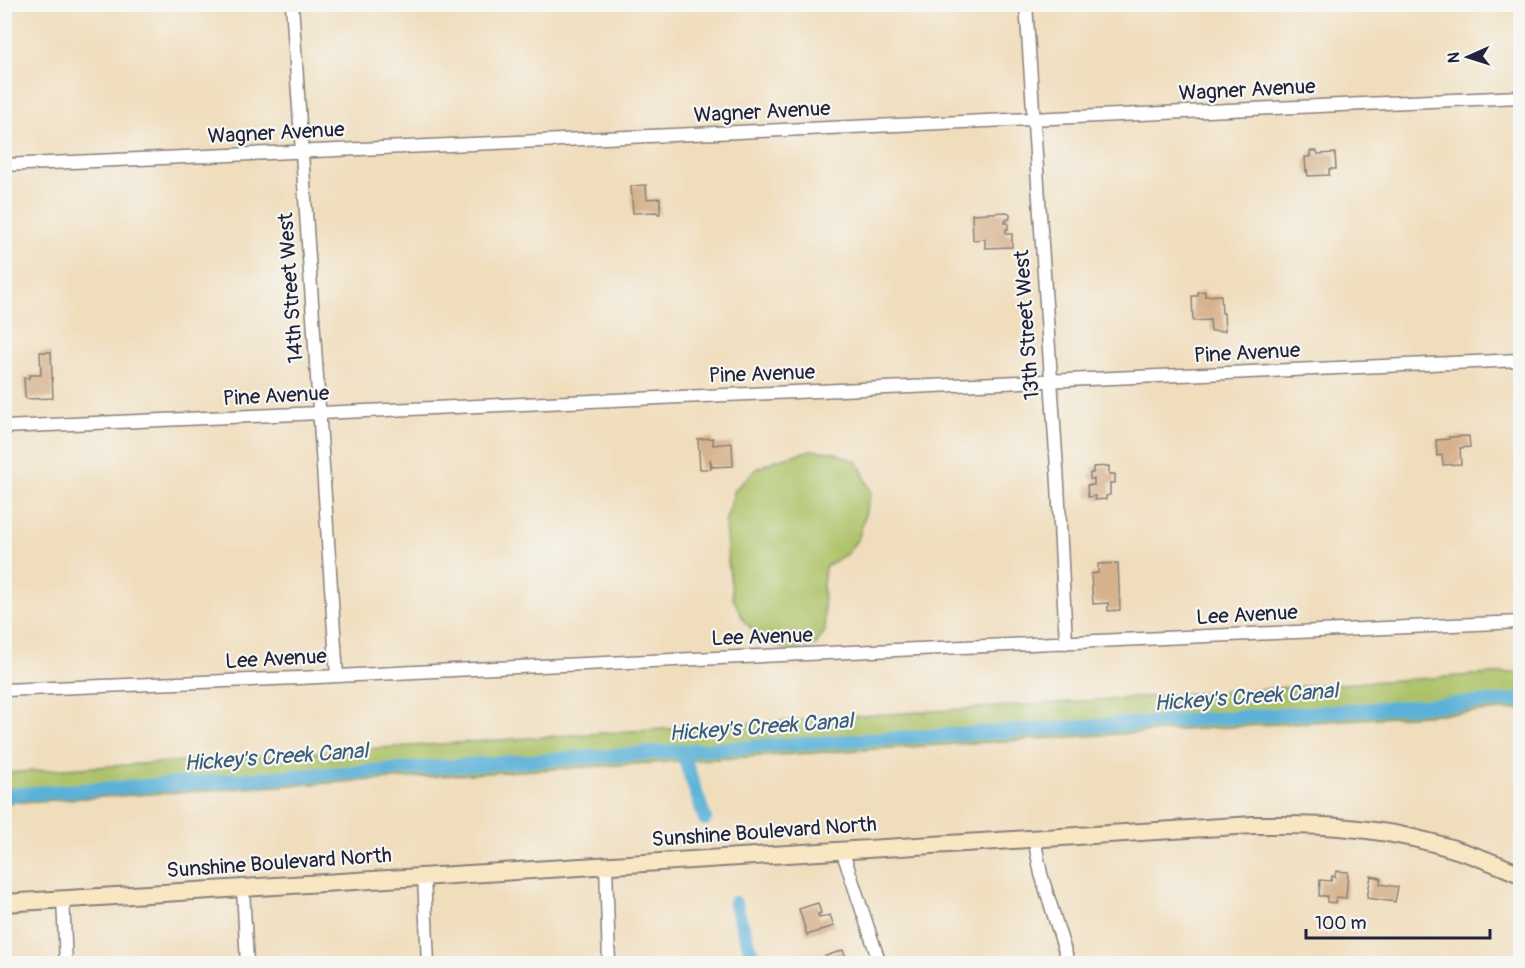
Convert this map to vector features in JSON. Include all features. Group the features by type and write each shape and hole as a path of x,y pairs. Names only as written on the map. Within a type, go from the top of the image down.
{"street":[{"name":"14th Street West","path":"292,4 337,676"},
{"name":"13th Street West","path":"1026,4 1066,643"},
{"name":"Wagner Avenue","path":"4,165 1521,97"},
{"name":"Pine Avenue","path":"4,428 1521,360"},
{"name":"Lee Avenue","path":"4,690 1521,622"},
{"name":"Sunshine Boulevard North","path":"4,903 1253,825 1371,830 1434,843 1489,860 1521,874"},
{"path":"1034,838 1041,874 1070,963"},
{"path":"842,850 879,963"},
{"path":"606,865 609,963"},
{"path":"424,876 428,963"},
{"path":"243,888 247,963"},
{"path":"63,899 66,963"}],"green space":[{"path":"811,450 833,452 858,462 871,492 859,537 848,553 825,567 823,585 825,631 815,646 784,649 763,640 744,621 733,598 725,523 735,490 756,469 776,460"},
{"path":"1520,672 1520,709 5,803 5,773"}],"building":[{"path":"1310,151 1317,151 1318,154 1335,153 1336,169 1329,169 1329,175 1308,176 1305,157 1310,157"},
{"path":"646,185 647,199 660,198 660,214 657,212 633,213 631,186"},
{"path":"1007,212 1010,218 1005,221 1008,223 1006,234 1012,234 1012,247 985,248 985,239 973,240 972,214"},
{"path":"1205,291 1205,296 1221,295 1225,331 1211,331 1210,320 1193,321 1192,296 1198,296 1198,292"},
{"path":"40,352 51,352 53,398 27,399 24,378 29,378 29,375 41,375"},
{"path":"1469,436 1470,447 1460,448 1461,464 1443,465 1442,455 1437,456 1436,440"},
{"path":"713,438 713,445 732,443 733,466 712,467 710,459 711,469 700,469 698,439"},
{"path":"1109,466 1109,474 1115,474 1115,483 1110,483 1110,495 1106,496 1106,499 1095,500 1095,496 1088,497 1087,485 1094,485 1094,479 1090,479 1093,467"},
{"path":"1118,563 1120,610 1108,611 1108,603 1093,604 1091,574 1098,573 1098,564"},
{"path":"1336,871 1348,872 1346,898 1336,897 1335,903 1327,902 1327,896 1319,896 1320,880 1331,881"},
{"path":"1371,876 1381,878 1380,884 1398,887 1395,902 1367,898"},
{"path":"818,903 821,913 818,914 819,918 830,915 834,926 807,935 799,909"},
{"path":"843,950 848,963 806,964 806,963"}],"waterway":[{"name":"Hickey's Creek Canal","path":"4,795 1520,700"},
{"path":"682,751 705,819"},
{"path":"735,903 755,964"}]}
